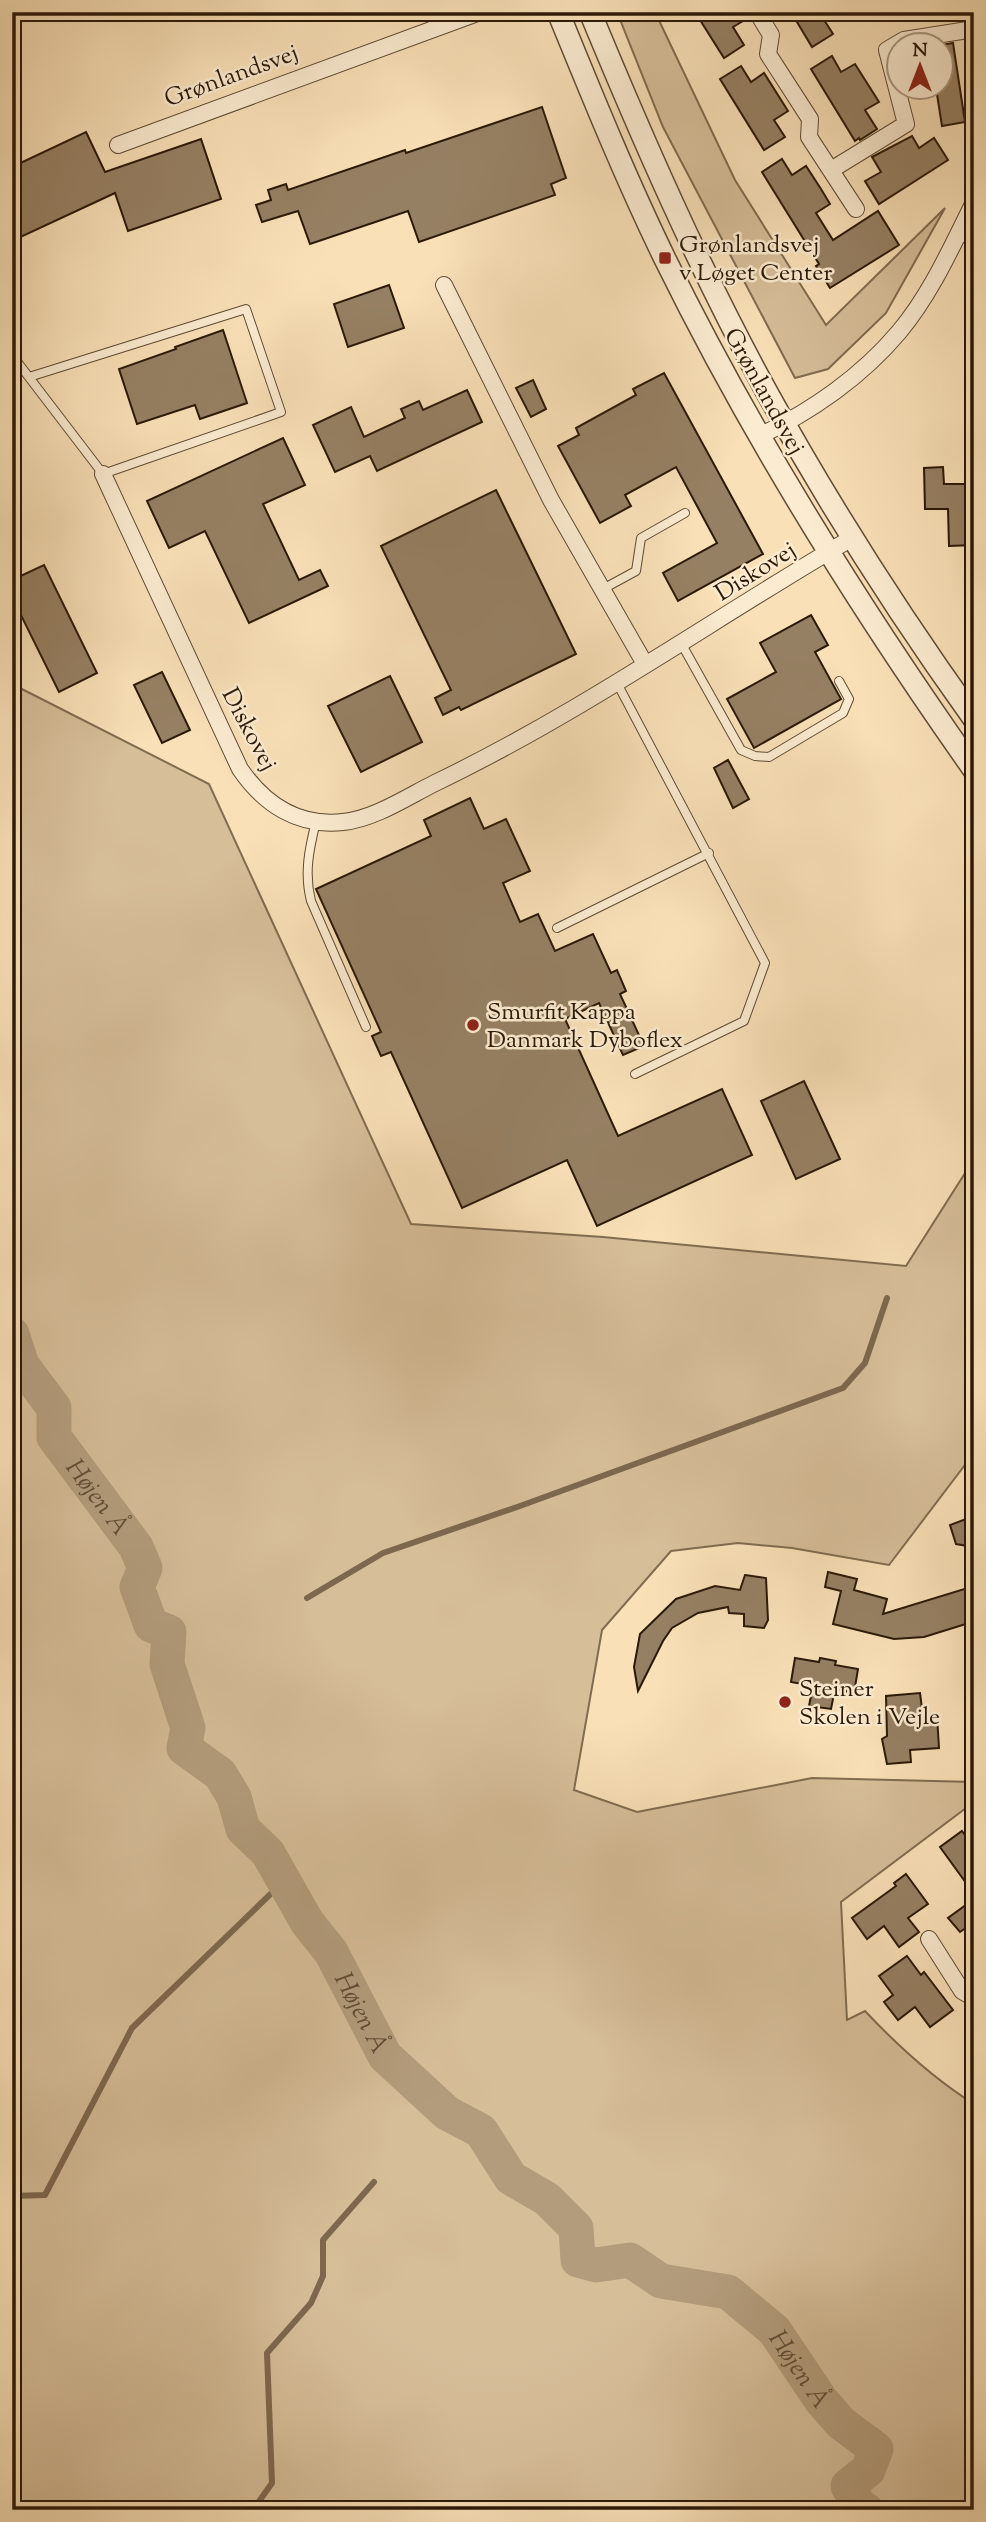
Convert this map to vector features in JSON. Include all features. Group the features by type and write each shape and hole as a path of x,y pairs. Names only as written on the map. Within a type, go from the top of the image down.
{"street":[{"name":"Grønlandsvej","path":"118,145 480,12"},
{"name":"Grønlandsvej","path":"558,12 665,258 759,436 827,553 974,770"},
{"name":"Grønlandsvej","path":"590,12 679,219 764,387 852,538 974,719"},
{"path":"757,12 771,35 768,54 810,120 809,137 856,209"},
{"path":"831,170 905,124 887,50 904,40 974,29"},
{"path":"759,436 785,424 836,390 900,331 927,293 974,202"},
{"path":"444,285 551,500 645,664"},
{"name":"Diskovej","path":"103,474 240,769 267,801 304,819 316,821 344,822 366,816 471,766 617,683 852,538"},
{"path":"929,1939 962,1991 974,1998"}],"lane":[{"path":"958,235 974,242"},
{"path":"12,355 103,474 281,412 246,309 29,377"},
{"path":"601,590 636,571 641,538 685,513"},
{"path":"681,643 741,750 755,756 769,757 843,713 849,699 839,681"},
{"path":"617,683 765,963 744,1021 635,1073"},
{"path":"316,821 307,860 307,884 366,1027"},
{"path":"556,928 709,853"}],"shaded area":[{"path":"617,12 655,12 735,180 826,325 945,208 886,313 828,369 795,378 663,127"},
{"path":"12,684 209,784 411,1224 603,1237 906,1266 974,1159 974,1453 889,1565 792,1548 738,1543 671,1551 602,1630 574,1790 637,1812 812,1778 974,1782 974,1802 841,1902 847,2020 865,2011 917,2061 974,2104 974,2510 12,2510"}],"building":[{"path":"695,12 747,12 748,18 733,27 744,45 724,58"},
{"path":"791,12 819,12 833,34 812,47"},
{"path":"954,50 965,122 942,126 938,102 954,102"},
{"path":"832,56 841,72 855,64 879,102 865,110 877,129 860,140 859,138 855,141 811,69"},
{"path":"741,66 751,82 764,73 788,111 774,120 785,137 764,150 720,79"},
{"path":"542,107 566,178 551,184 555,195 419,242 408,211 310,244 298,211 262,222 256,205 271,200 268,190 286,184 288,190"},
{"path":"86,132 105,172 201,139 221,199 128,231 115,193 12,241 12,167"},
{"path":"912,136 919,148 934,138 948,160 879,204 865,181 881,172 872,157"},
{"path":"782,159 792,175 806,166 821,189 830,204 816,213 833,240 878,211 899,245 830,288 816,266 819,264 762,172"},
{"path":"389,285 404,328 348,347 334,304"},
{"path":"223,330 247,403 200,419 195,405 137,424 119,369"},
{"path":"664,373 763,554 678,601 663,573 717,543 676,467 625,495 631,506 600,523 558,446 579,435 576,428 636,395 633,389"},
{"path":"533,380 546,409 531,417 516,388"},
{"path":"467,390 482,422 377,471 370,456 335,472 313,425 351,407 364,437 405,418 401,409 419,401 423,410"},
{"path":"283,438 305,485 263,504 299,580 320,570 328,586 249,623 205,531 169,548 147,501"},
{"path":"943,467 944,484 966,484 967,520 974,519 974,545 949,546 948,509 925,509 924,468"},
{"path":"496,490 576,654 461,710 459,707 443,715 435,698 451,690 381,546"},
{"path":"44,565 97,673 59,692 12,597 12,580"},
{"path":"811,615 828,645 815,652 841,699 754,748 727,699 776,672 760,643"},
{"path":"162,672 190,730 162,743 134,685"},
{"path":"390,676 422,742 361,772 328,706"},
{"path":"728,760 749,799 733,808 714,768"},
{"name":"Smurfit Kappa Danmark Dyboflex","path":"470,798 484,829 506,819 530,871 503,883 520,922 538,914 555,951 593,934 611,973 617,970 626,991 620,994 644,1046 623,1055 599,1003 565,1019 618,1136 722,1089 752,1155 597,1226 567,1160 462,1208 391,1052 381,1056 372,1036 381,1032 316,889 431,836 424,820"},
{"path":"804,1081 840,1159 796,1179 761,1101"},
{"path":"974,1516 974,1547 956,1544 950,1525"},
{"path":"828,1572 857,1579 854,1590 887,1599 883,1614 974,1586 974,1616 968,1618 969,1623 924,1637 894,1639 833,1624 841,1591 825,1587"},
{"path":"745,1575 766,1578 768,1620 764,1628 744,1626 744,1614 729,1613 728,1607 698,1613 672,1628 638,1691 634,1667 640,1634 676,1599 715,1586 740,1590"},
{"path":"795,1658 819,1662 820,1658 836,1661 835,1665 858,1669 854,1693 835,1689 831,1709 809,1706 813,1686 791,1682"},
{"path":"920,1693 923,1716 937,1716 939,1748 910,1750 911,1762 887,1764 882,1739 887,1736 886,1696"},
{"path":"962,1831 974,1847 974,1894 940,1847"},
{"path":"906,1874 928,1904 908,1918 919,1932 899,1947 884,1926 867,1939 852,1918 896,1886 894,1883"},
{"path":"974,1899 974,1922 960,1932 948,1918"},
{"path":"907,1956 921,1975 924,1972 953,2010 930,2027 915,2007 898,2020 884,2002 893,1995 879,1976"}],"waterway":[{"path":"307,1598 383,1553 843,1388 865,1363 887,1298"},
{"name":"Højen Å","path":"12,1334 22,1365 54,1408 54,1437 136,1547 145,1568 137,1587 151,1625 169,1632 167,1664 188,1728 184,1748 220,1774 234,1797 243,1829 268,1853 307,1922 331,1952 385,2056 447,2113 481,2131 511,2178 547,2199 576,2228 578,2260 596,2265 630,2260 661,2281 728,2292 774,2330 821,2400 841,2423 876,2449 868,2470 848,2486 860,2507 866,2510"},
{"path":"12,2196 45,2195 132,2028 284,1881"},
{"path":"253,2510 272,2483 267,2353 311,2303 323,2276 323,2240 374,2182"}],"place":[{"name":"Grønlandsvej v Løget Center","path":"665,258"},
{"name":"Smurfit Kappa Danmark Dyboflex","path":"473,1025"},
{"name":"Steiner Skolen i Vejle","path":"785,1702"}]}
